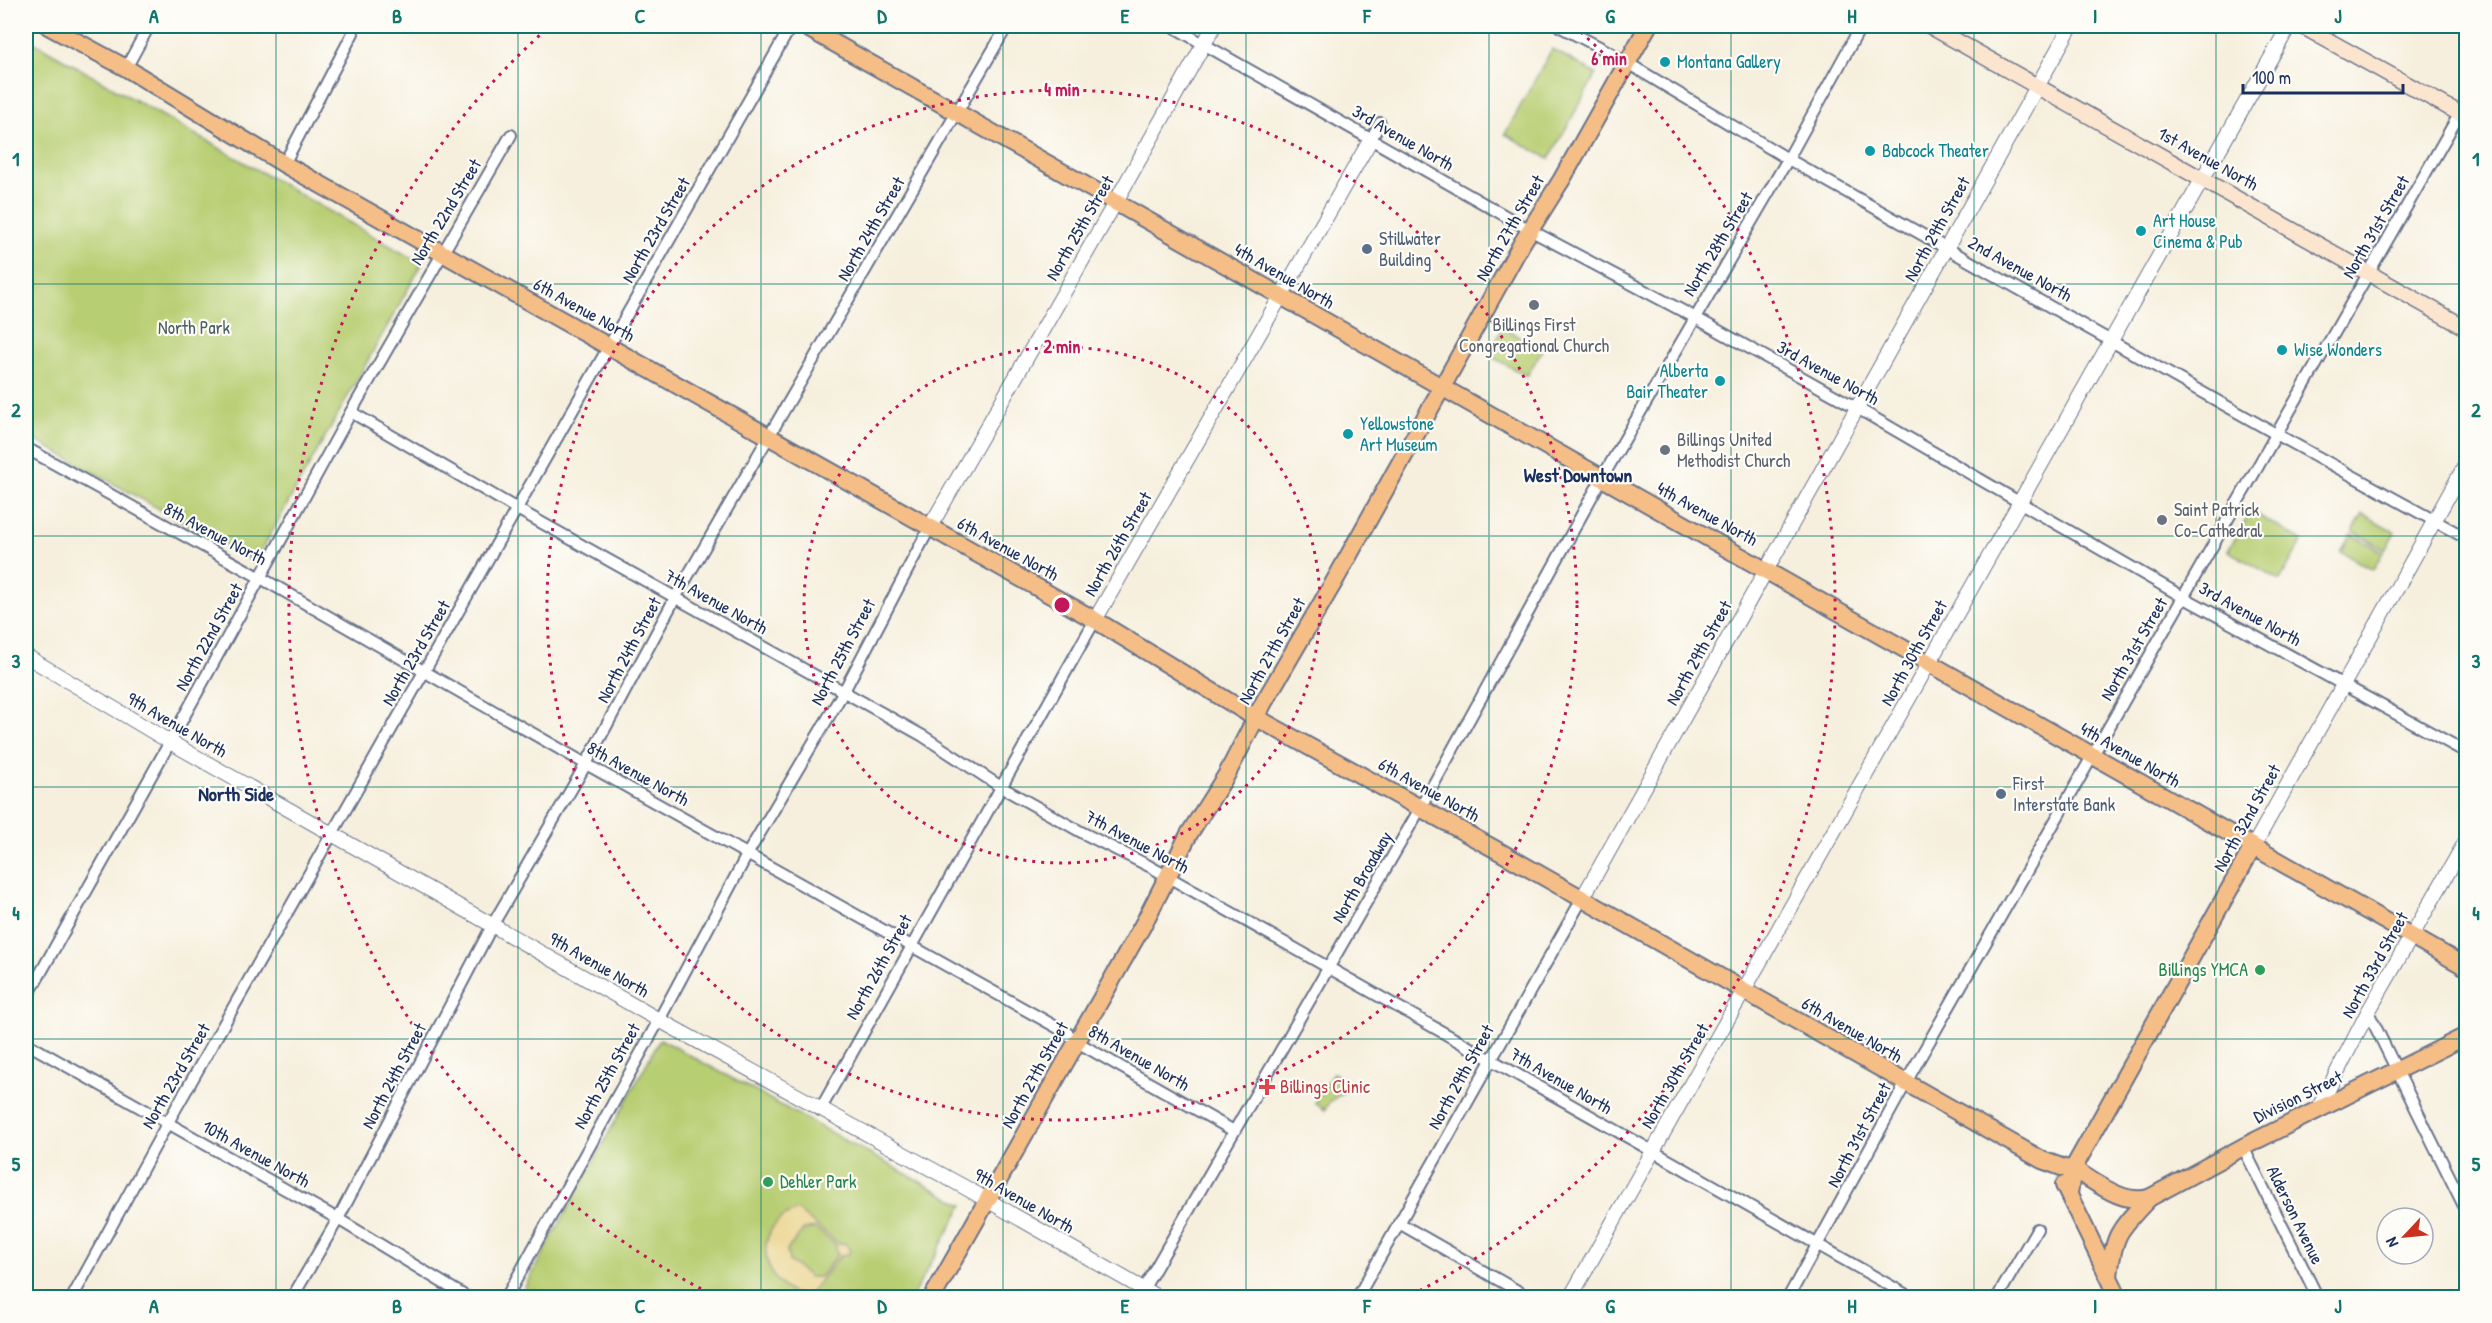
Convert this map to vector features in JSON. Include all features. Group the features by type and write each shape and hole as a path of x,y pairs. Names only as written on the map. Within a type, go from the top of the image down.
{"main road":[{"name":"6th Avenue North","path":"48,26 126,68 284,164 1095,620 1257,717 2042,1160 2073,1169 2127,1199 2137,1201 2149,1198"},
{"name":"4th Avenue North","path":"804,26 1767,569 2466,967"},
{"name":"North 27th Street","path":"932,1298 1530,230 1648,26"},
{"name":"1st Avenue North","path":"1930,26 2466,328"},
{"path":"2302,26 2463,115"},
{"name":"North 32nd Street","path":"2069,1193 2073,1169 2253,847"},
{"name":"Division Street","path":"2149,1198 2243,1147 2466,1036"},
{"name":"6th Avenue North","path":"2042,1160 2069,1193 2119,1298"},
{"path":"2109,1277 2113,1246 2120,1230 2149,1198"}],"street":[{"path":"126,68 149,26"},
{"name":"North 23rd Street","path":"72,1298 168,1124 791,26"},
{"name":"North 24th Street","path":"292,1298 338,1219 493,924 586,764 675,598 1007,26"},
{"name":"3rd Avenue North","path":"1172,26 1530,230 1694,317 1857,408 2183,597 2466,752"},
{"name":"North 25th Street","path":"506,1298 748,853 844,691 930,527 1214,26"},
{"name":"2nd Avenue North","path":"1559,26 1788,159 2112,339 2276,434 2466,538"},
{"name":"North 28th Street","path":"1602,478 1788,159 1861,26"},
{"name":"North 29th Street","path":"1357,1298 2071,26"},
{"name":"North 30th Street","path":"1570,1298 2289,26"},
{"path":"284,164 353,33"},
{"name":"North 31st Street","path":"1788,1298 1905,1083 2368,273 2463,115"},
{"name":"North 26th Street","path":"820,1110 1095,620 1380,123"},
{"name":"North 22nd Street","path":"26,999 29,981 170,742 351,412 441,253 512,135"},
{"name":"7th Avenue North","path":"351,412 517,509 924,736 1001,787 1167,876 1912,1298"},
{"name":"8th Avenue North","path":"26,448 425,670 586,764 1067,1033 1077,1042 1234,1131"},
{"name":"North 32nd Street","path":"2253,847 2466,464"},
{"name":"North Broadway","path":"1144,1288 1420,807 1602,478"},
{"name":"9th Avenue North","path":"26,656 170,742 659,1020 1159,1298"},
{"name":"North 33rd Street","path":"2318,1109 2368,1012 2466,840"},
{"path":"2368,1012 2466,1210"},
{"name":"10th Avenue North","path":"26,1043 338,1219 468,1298"},
{"name":"Alderson Avenue","path":"2243,1147 2318,1298"},
{"path":"1399,1224 1530,1298"},
{"path":"1997,1298 2037,1229"}],"green space":[{"name":"North Park","path":"26,38 422,264 255,562 26,435"},
{"path":"1552,49 1596,74 1549,159 1505,134"},
{"path":"1503,327 1542,350 1527,376 1488,355"},
{"path":"2251,511 2302,541 2280,580 2228,551"},
{"path":"2363,514 2395,532 2385,550 2353,531"},
{"path":"2351,534 2383,552 2373,570 2341,552"},
{"path":"660,1039 963,1205 912,1297 519,1298"},
{"path":"1333,1073 1354,1085 1334,1098 1325,1110 1315,1103"}],"sand":[{"path":"797,1210 839,1244 845,1243 850,1250 848,1254 840,1256 807,1297 794,1294 783,1287 769,1266 766,1254 771,1230 780,1219","holes":["815,1228 836,1245 837,1255 820,1277 810,1277 789,1261 787,1250 803,1230"]}],"place":[{"name":"Montana Gallery","path":"1665,62"},
{"name":"Babcock Theater","path":"1870,151"},
{"name":"Art House Cinema & Pub","path":"2141,231"},
{"name":"Stillwater Building","path":"1367,249"},
{"name":"Billings First Congregational Church","path":"1534,305"},
{"name":"Wise Wonders","path":"2282,350"},
{"name":"Alberta Bair Theater","path":"1720,381"},
{"name":"Yellowstone Art Museum","path":"1348,434"},
{"name":"Billings United Methodist Church","path":"1665,450"},
{"name":"Saint Patrick Co-Cathedral","path":"2162,520"},
{"name":"First Interstate Bank","path":"2001,794"},
{"name":"Billings YMCA","path":"2260,970"},
{"name":"Billings Clinic","path":"1267,1087"},
{"name":"Dehler Park","path":"768,1182"}],"district":[{"name":"West Downtown","path":"1578,475"},
{"name":"North Side","path":"236,794"}]}
